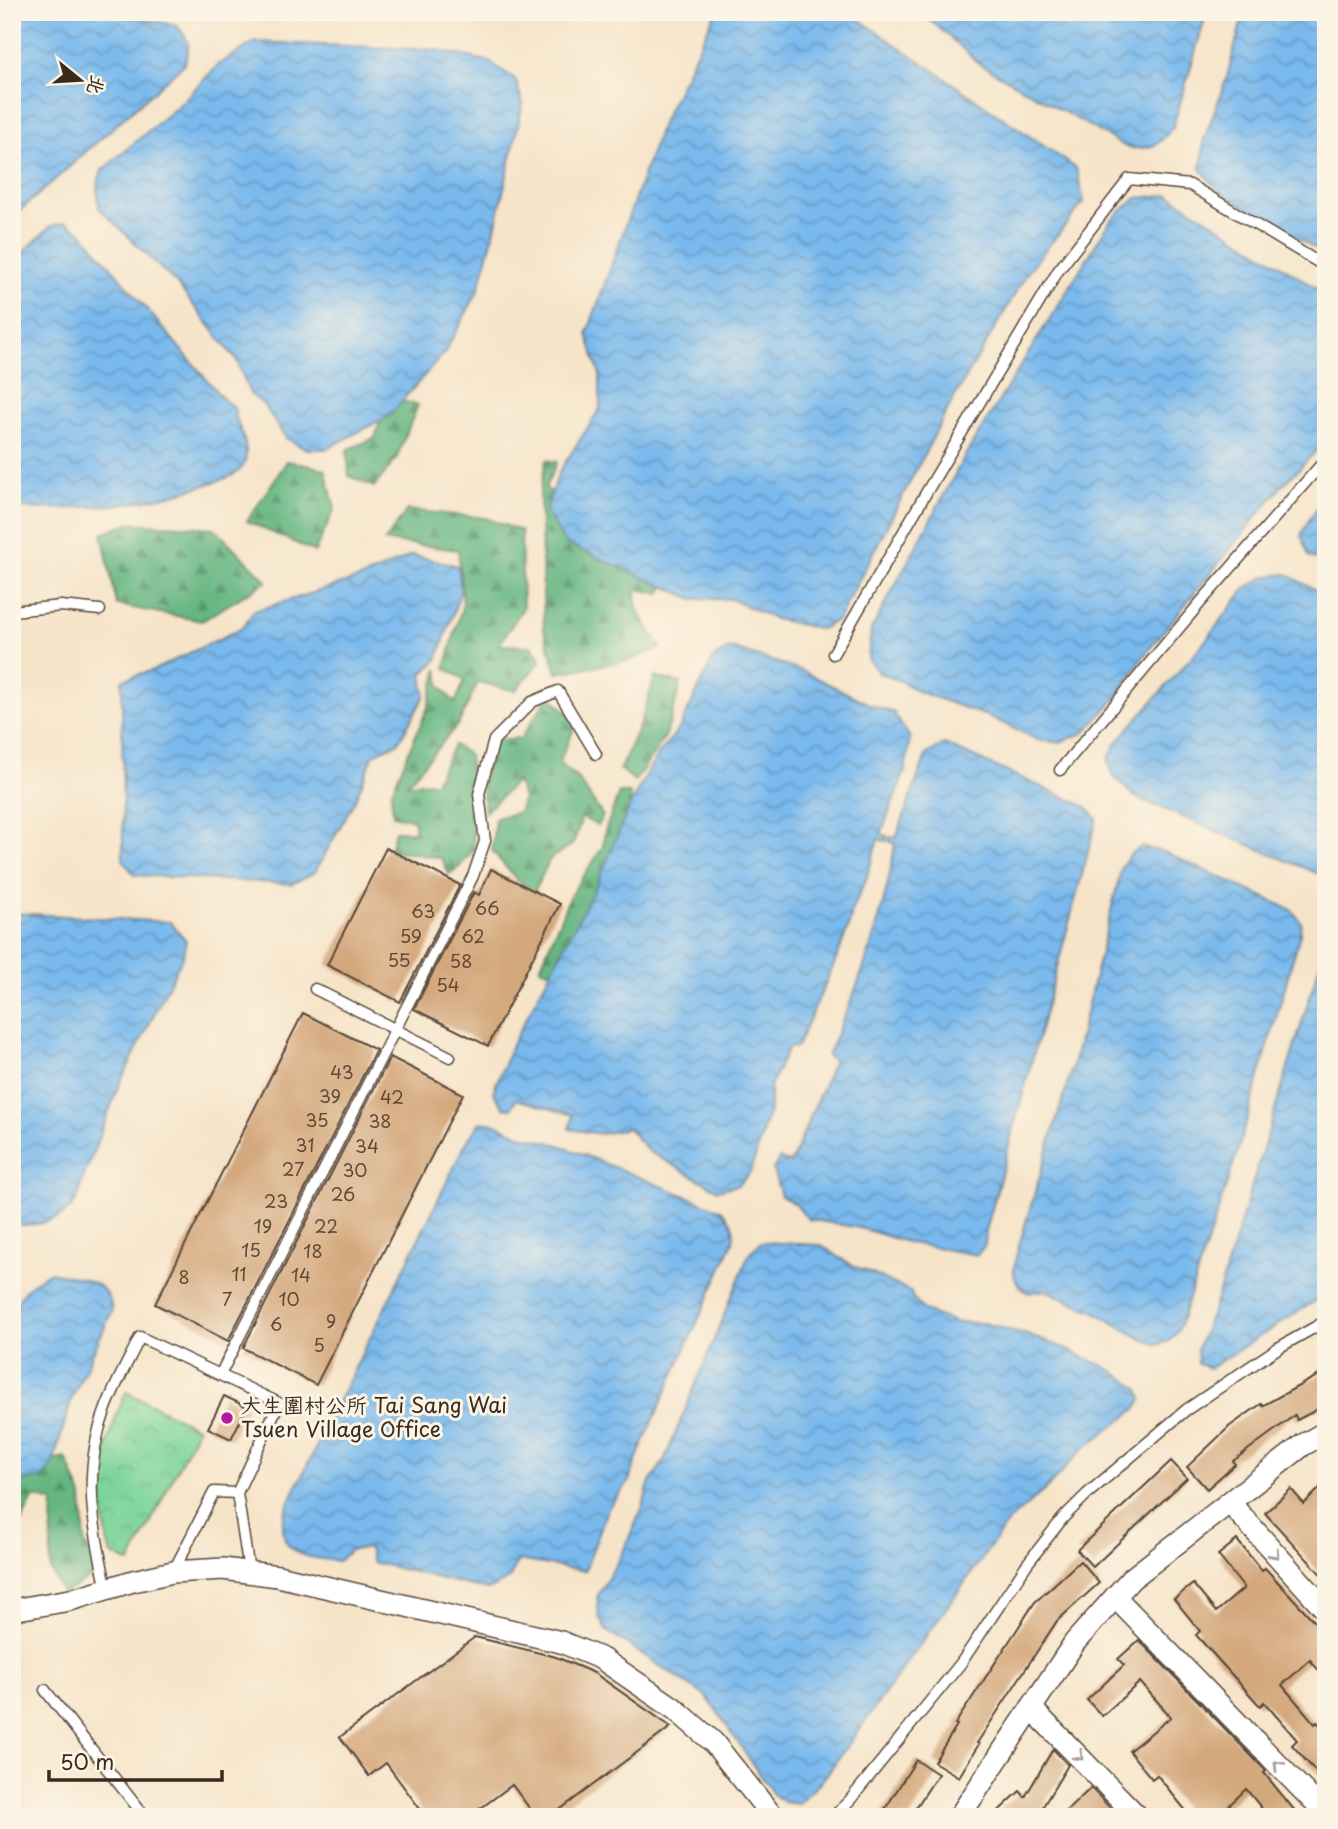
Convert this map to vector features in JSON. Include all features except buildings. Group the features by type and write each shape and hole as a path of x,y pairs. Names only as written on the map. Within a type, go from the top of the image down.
{"street":[{"path":"959,1817 1075,1642 1131,1579 1303,1445 1326,1432"},
{"path":"1230,1503 1326,1610"},
{"path":"12,1610 70,1600 173,1572 198,1569 249,1571 561,1642 602,1659 675,1709 713,1742 773,1817"},
{"path":"1115,1597 1326,1814"},
{"path":"1031,1708 1138,1817"}],"lane":[{"path":"833,654 1058,271 1129,179 1190,185 1326,267"},
{"path":"1060,770 1200,603 1326,459"},
{"path":"12,611 61,606 100,610"},
{"path":"220,1375 472,876 485,841 479,793 494,740 532,702 558,691 596,754"},
{"path":"315,989 450,1058"},
{"path":"833,1817 850,1800 961,1663 1027,1564 1063,1518 1087,1494 1186,1410 1278,1348 1326,1321"},
{"path":"107,1589 93,1523 91,1486 95,1448 105,1412 140,1337 279,1403 237,1493 249,1571"},
{"path":"173,1572 214,1492 237,1493"},
{"path":"45,1690 145,1817"}],"green space":[{"path":"388,398 418,405 396,459 374,487 349,476 347,450 375,438"},
{"path":"546,460 557,462 545,488 568,501 671,578 659,594 636,589 637,609 661,648 630,660 557,673 544,630 540,491"},
{"path":"287,461 325,469 335,508 315,552 247,521"},
{"path":"407,510 485,518 521,531 523,608 499,645 532,646 541,661 515,691 478,682 459,723 407,784 435,782 454,745 469,755 474,850 449,874 441,858 390,850 395,831 414,831 414,820 393,815 391,793 428,707 438,669 440,686 455,703 465,680 445,668 463,603 458,550 385,541"},
{"path":"129,523 214,528 267,581 202,621 117,605 102,534"},
{"path":"655,677 681,683 666,735 635,781 620,769 640,724"},
{"path":"549,695 577,722 559,762 578,779 603,816 597,826 582,817 573,844 550,859 534,892 516,879 492,851 495,818 519,812 523,799 517,781 485,812 482,783 494,740 521,738"},
{"path":"619,793 630,793 628,829 557,974 540,968 570,896 603,847 605,831"},
{"path":"126,1392 198,1428 130,1563 110,1553 102,1489 106,1452"},
{"path":"66,1458 82,1496 85,1545 104,1569 63,1594 50,1569 53,1502 34,1497 12,1539 12,1470"}],"water":[{"path":"12,12 102,12 176,25 186,38 188,51 184,64 12,218"},
{"path":"716,12 848,12 1076,168 1084,202 1029,270 950,405 838,620 821,629 775,619 731,599 693,599 565,543 546,511 559,472 600,409 600,375 587,334 661,125"},
{"path":"917,12 1207,12 1173,127 1154,145 1128,148 980,64"},
{"path":"1244,12 1326,12 1326,255 1217,190 1201,169 1204,140 1227,77"},
{"path":"255,42 436,50 487,61 515,79 523,103 495,229 478,291 445,352 389,416 326,449 306,449 286,438 263,404 250,394 237,361 176,283 99,208 97,187 102,170 178,106 219,64"},
{"path":"1169,195 1326,294 1326,441 1280,488 1145,654 1113,702 1084,733 1060,742 1040,741 990,717 917,691 903,682 879,673 868,659 871,630 966,454 1111,220 1136,198"},
{"path":"66,222 82,233 224,400 234,407 245,442 246,457 242,468 234,475 183,492 135,502 87,507 12,508 12,263 51,226"},
{"path":"1326,497 1326,563 1309,557 1301,535"},
{"path":"412,555 458,566 461,589 437,660 422,674 425,695 398,743 374,754 355,800 315,872 292,884 134,875 123,859 122,680 156,669 242,628 254,611 364,577"},
{"path":"1287,574 1326,596 1326,877 1135,797 1114,777 1108,760 1116,743 1202,645 1246,588 1267,576"},
{"path":"731,648 800,670 871,705 893,712 910,738 905,771 881,834 887,836 886,841 878,839 837,957 797,1047 788,1048 770,1087 770,1107 751,1171 738,1185 718,1190 648,1151 628,1128 602,1134 569,1129 573,1115 516,1099 511,1108 503,1107 493,1092 512,1045 597,884 631,803 656,757 679,729 714,657"},
{"path":"944,744 1087,807 1097,819 986,1231 985,1245 977,1255 910,1243 860,1228 808,1219 796,1204 781,1196 773,1169 780,1159 791,1163 834,1060 827,1056 860,979 885,898 895,844 889,841 890,837 896,838 926,755"},
{"path":"1141,847 1164,852 1292,910 1301,922 1300,934 1238,1150 1178,1331 1169,1341 1158,1345 1093,1311 1045,1290 1028,1293 1018,1284 1014,1275 1017,1252 1073,1065 1122,866 1132,853"},
{"path":"12,913 170,922 186,940 183,956 119,1085 78,1196 65,1213 56,1218 23,1225 12,1225"},
{"path":"1326,944 1326,1294 1210,1368 1198,1364 1197,1350 1217,1299"},
{"path":"480,1122 496,1124 520,1135 559,1145 721,1210 730,1221 734,1232 733,1242 628,1483 608,1508 585,1571 518,1560 509,1579 488,1590 372,1562 369,1548 350,1550 339,1561 309,1557 293,1550 287,1543 283,1523 292,1496 466,1143"},
{"path":"761,1242 821,1245 848,1263 910,1291 914,1300 925,1311 954,1322 983,1323 1062,1347 1112,1370 1139,1389 1142,1399 1136,1409 1083,1449 1047,1488 1009,1521 824,1778 799,1804 784,1802 773,1794 707,1697 606,1630 599,1617 597,1597 622,1554 642,1509 649,1484 664,1461 750,1252"},
{"path":"51,1272 98,1286 110,1300 112,1311 72,1398 52,1466 41,1479 12,1481 12,1314 27,1289"}],"place":[{"name":"大生圍村公所 Tai Sang Wai Tsuen Village Office","path":"227,1418"}]}
